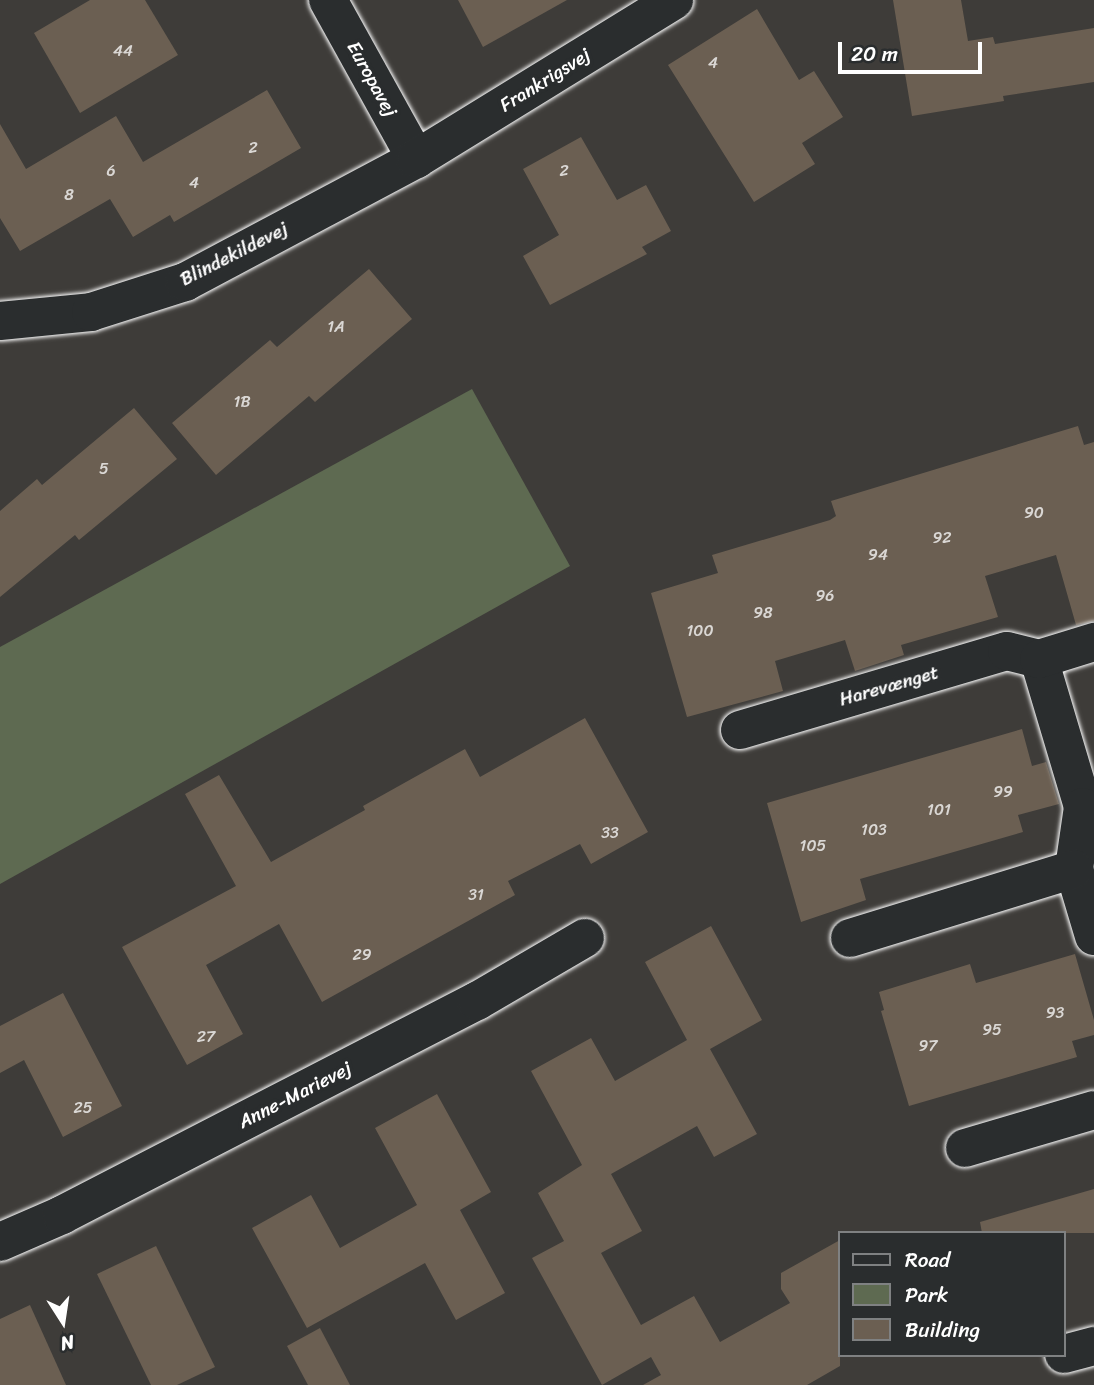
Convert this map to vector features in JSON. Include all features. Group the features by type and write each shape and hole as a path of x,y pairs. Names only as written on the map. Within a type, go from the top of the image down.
{"street":[{"name":"Europavej","path":"328,0 416,159"},
{"name":"Frankrigsvej","path":"416,159 668,1"},
{"name":"Blindekildevej","path":"0,321 91,312 185,282 416,159"},
{"name":"Harevænget","path":"740,730 1007,651 1039,659 1094,642"},
{"path":"1039,659 1083,807 1074,869 1094,936"},
{"path":"850,938 1074,869"},
{"name":"Anne-Marievej","path":"0,1242 62,1215 477,1001 585,938"},
{"path":"965,1148 1094,1110"},
{"path":"1066,1354 1094,1346"}],"green space":[{"path":"472,389 570,566 0,884 0,647"}],"building":[{"path":"90,0 145,0 178,55 80,113 34,33"},
{"path":"458,0 567,0 483,47"},
{"path":"893,0 961,0 968,41 993,37 995,44 1094,28 1094,82 1003,96 1004,101 912,116"},
{"path":"757,9 799,80 814,71 843,117 802,143 815,164 754,202 668,65"},
{"path":"267,90 301,148 174,222 170,215 133,237 110,199 20,251 0,218 0,124 26,169 116,116 143,162"},
{"path":"581,137 617,200 646,185 671,231 642,247 647,254 550,305 523,256 559,235 523,169"},
{"path":"369,269 412,319 315,402 309,396 216,475 172,423 270,340 277,347"},
{"path":"134,408 177,459 79,540 75,535 0,597 0,511 37,479 42,485"},
{"path":"1078,426 1084,445 1094,442 1094,621 1076,625 1056,555 985,576 998,617 901,645 904,655 855,671 845,640 775,661 783,691 687,717 651,593 718,573 712,555 830,520 836,516 831,501"},
{"path":"585,718 648,832 591,864 580,844 508,881 515,895 322,1002 279,924 206,965 243,1034 187,1065 122,947 236,886 185,794 219,775 271,862 365,810 363,806 465,749 480,777"},
{"path":"1022,729 1032,766 1046,762 1059,804 1018,815 1023,832 860,879 866,900 801,922 767,803"},
{"path":"711,926 762,1020 710,1049 757,1134 714,1157 697,1126 611,1174 642,1231 601,1253 641,1325 694,1296 720,1342 790,1303 781,1289 781,1273 838,1241 840,1366 807,1385 643,1385 661,1375 651,1357 602,1385 532,1258 564,1241 538,1193 582,1165 531,1071 591,1038 615,1081 687,1040 645,962"},
{"path":"1075,954 1094,1020 1094,1035 1072,1041 1077,1057 909,1106 881,1011 884,1010 879,992 970,964 976,983"},
{"path":"63,993 122,1106 63,1137 24,1060 0,1073 0,1026"},
{"path":"437,1094 491,1192 460,1210 505,1293 456,1320 425,1263 307,1328 252,1228 311,1195 340,1248 417,1205 375,1128"},
{"path":"1094,1189 1094,1233 982,1231 980,1222"},
{"path":"156,1246 215,1367 177,1385 151,1385 97,1274"},
{"path":"30,1305 66,1385 0,1385 0,1319"},
{"path":"320,1328 350,1385 308,1385 287,1346"}]}
